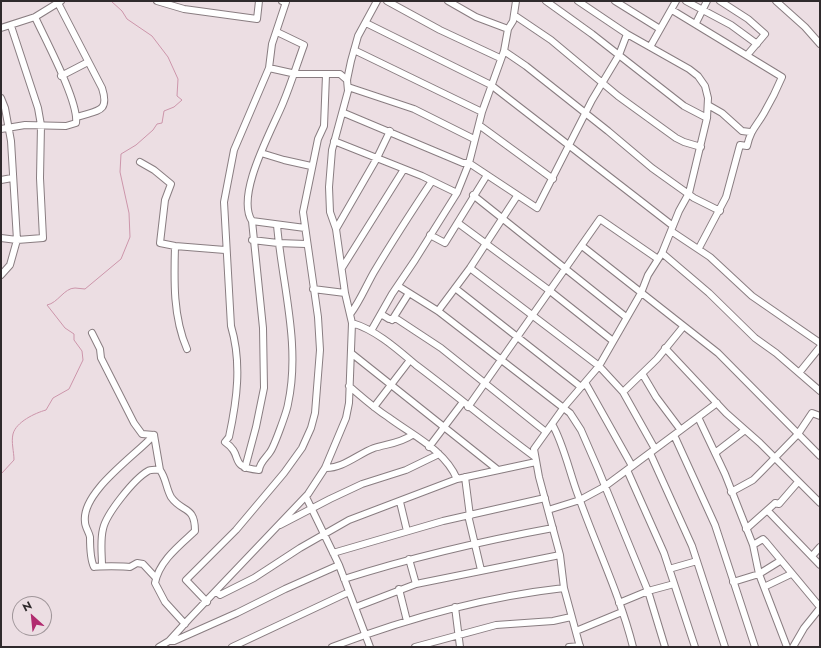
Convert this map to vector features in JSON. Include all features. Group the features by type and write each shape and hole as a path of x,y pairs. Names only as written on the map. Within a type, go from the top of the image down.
{"street":[{"path":"157,1 184,8 257,19 259,1"},
{"path":"277,225 278,243 289,310 292,347 291,385 288,405 275,443 263,460 259,470 245,468 238,462 234,449 226,442 229,437 238,392 236,344 231,326 225,250 224,202 234,150 268,68 272,44 286,2 282,1"},
{"path":"159,647 169,641 207,602 273,529 306,496 325,468 346,418 352,323 351,313 345,293 336,229 330,212 329,187 334,141 344,113 348,87 347,80 354,50 358,36 377,1"},
{"path":"387,1 440,30 500,58"},
{"path":"448,1 476,17 508,29"},
{"path":"371,331 457,193 469,163 482,112 500,58 504,51 508,29 512,25 516,1"},
{"path":"546,1 619,55 684,106 707,118"},
{"path":"569,647 580,646 564,588 560,555 535,460 534,449 564,407 599,366 641,293 648,275 660,256 689,193 701,147 708,105 705,86 698,76 689,69 627,34 578,1"},
{"path":"615,1 660,29"},
{"path":"650,47 676,1"},
{"path":"686,1 731,25 757,44"},
{"path":"696,23 707,1"},
{"path":"720,1 748,19 765,34 748,54"},
{"path":"776,1 805,27 820,44"},
{"path":"1,28 35,17 59,2 102,88 106,100 104,107 100,110 77,117"},
{"path":"672,10 748,54 782,77 774,97 764,115 750,132 747,146 740,145 726,197 720,211 699,248"},
{"path":"514,16 551,40 618,96 676,138 701,147"},
{"path":"1,129 41,125 66,126 76,123 77,117 35,17"},
{"path":"366,23 491,85 570,146 672,229 699,248 752,296 820,342"},
{"path":"1,238 17,240 44,238 40,178 41,125 38,108 11,26"},
{"path":"245,468 256,427 264,388 263,328 252,240 252,221 247,214 248,196 256,162 283,103 304,45 277,32"},
{"path":"344,113 464,163 469,163 537,208 586,114 619,55 627,34"},
{"path":"354,50 482,112"},
{"path":"504,51 526,66 652,168 689,193 720,211"},
{"path":"61,76 88,62"},
{"path":"268,68 293,73 326,75 340,74 347,80"},
{"path":"207,602 186,580 236,530 284,473 302,448 311,428 317,397 320,350 303,212 318,139 324,126 326,75"},
{"path":"348,87 414,109 474,139"},
{"path":"1,98 10,128 17,240 10,265 1,275"},
{"path":"708,105 722,112 742,131 750,132"},
{"path":"479,125 553,179"},
{"path":"336,229 377,158 390,132"},
{"path":"334,141 404,169 457,193"},
{"path":"261,153 312,166"},
{"path":"140,162 154,170 171,184 165,200 160,242 175,246 225,250"},
{"path":"342,268 404,169"},
{"path":"430,235 445,244 486,175"},
{"path":"1,180 12,178"},
{"path":"351,313 390,244 432,181"},
{"path":"473,195 626,317"},
{"path":"438,311 470,268 485,243 503,220 517,196"},
{"path":"468,407 600,219 660,256 709,293 755,338 776,353 820,391"},
{"path":"252,221 305,228"},
{"path":"458,223 550,291 613,341"},
{"path":"252,240 306,244"},
{"path":"175,246 174,280 177,312 182,338 187,349"},
{"path":"582,246 722,357 820,456"},
{"path":"470,268 534,315 599,366 623,392 656,449"},
{"path":"398,286 438,311 570,413 581,430 648,591 665,647"},
{"path":"455,288 581,387"},
{"path":"313,289 345,293"},
{"path":"392,320 409,293"},
{"path":"381,314 392,320 397,320 442,348 546,432"},
{"path":"352,323 371,331 410,360 535,460"},
{"path":"623,392 643,375 683,327"},
{"path":"92,333 100,349 101,358 134,423 142,434 154,435"},
{"path":"799,373 820,347"},
{"path":"665,348 717,403 820,503"},
{"path":"350,353 392,384 498,470"},
{"path":"814,356 820,360"},
{"path":"374,407 410,360"},
{"path":"643,375 656,397 680,428"},
{"path":"581,387 586,384 588,387 630,468 664,553 695,647"},
{"path":"349,386 374,407 439,454 453,469 457,479"},
{"path":"429,446 463,402"},
{"path":"548,510 580,500 604,487 656,449 674,435 680,428 717,403"},
{"path":"731,492 753,480 798,434 812,413 820,416"},
{"path":"698,417 715,453 753,545 759,574 787,647"},
{"path":"552,424 556,431 622,612 633,647"},
{"path":"715,453 745,430"},
{"path":"154,435 160,470 172,497 177,503 190,512 193,518 195,531 173,552 162,566 156,578 157,586 165,602 185,624"},
{"path":"154,435 98,488 88,506 84,523 89,535 92,563 94,568 102,566 107,568 122,565 130,567 137,563 143,564 156,578"},
{"path":"325,468 332,468 341,465 370,450 406,439 412,435"},
{"path":"674,435 710,511 755,647"},
{"path":"650,453 692,546 725,647"},
{"path":"273,529 362,484 406,470 439,454"},
{"path":"216,591 220,595 254,578 349,520 400,502 465,476 498,470 535,460"},
{"path":"102,566 103,528 111,513 130,486 143,474 149,470 160,470"},
{"path":"465,476 469,515 482,570"},
{"path":"746,529 768,511 775,503 779,504 798,482"},
{"path":"306,496 339,565 370,647"},
{"path":"333,553 407,531 545,498"},
{"path":"400,502 407,531"},
{"path":"768,511 820,565"},
{"path":"344,579 409,559 475,542 553,528"},
{"path":"753,545 763,539 791,574 818,599 820,608 804,628 793,647"},
{"path":"812,556 820,547"},
{"path":"356,607 399,589 416,584 560,555"},
{"path":"409,559 416,584"},
{"path":"669,569 697,561"},
{"path":"733,582 759,574 780,561"},
{"path":"169,641 174,641 237,614 291,586 339,565"},
{"path":"764,587 791,574"},
{"path":"618,603 648,591 674,584"},
{"path":"332,647 407,620 455,607 522,592 564,588"},
{"path":"399,589 407,620"},
{"path":"232,647 349,592"},
{"path":"455,607 460,647"},
{"path":"576,631 622,612"},
{"path":"415,647 496,625 553,621 571,617"}],"waterway":[{"path":"2,473 14,460 12,440 15,430 26,419 46,410 53,398 69,389 83,360 82,351 74,340 74,334 65,328 47,305 54,302 68,290 75,288 85,289 121,259 130,237 129,213 120,172 121,154 136,145 153,130 157,124 162,123 164,111 174,107 182,100 177,96 178,79 168,57 152,36 127,19 122,11 111,1"}]}
